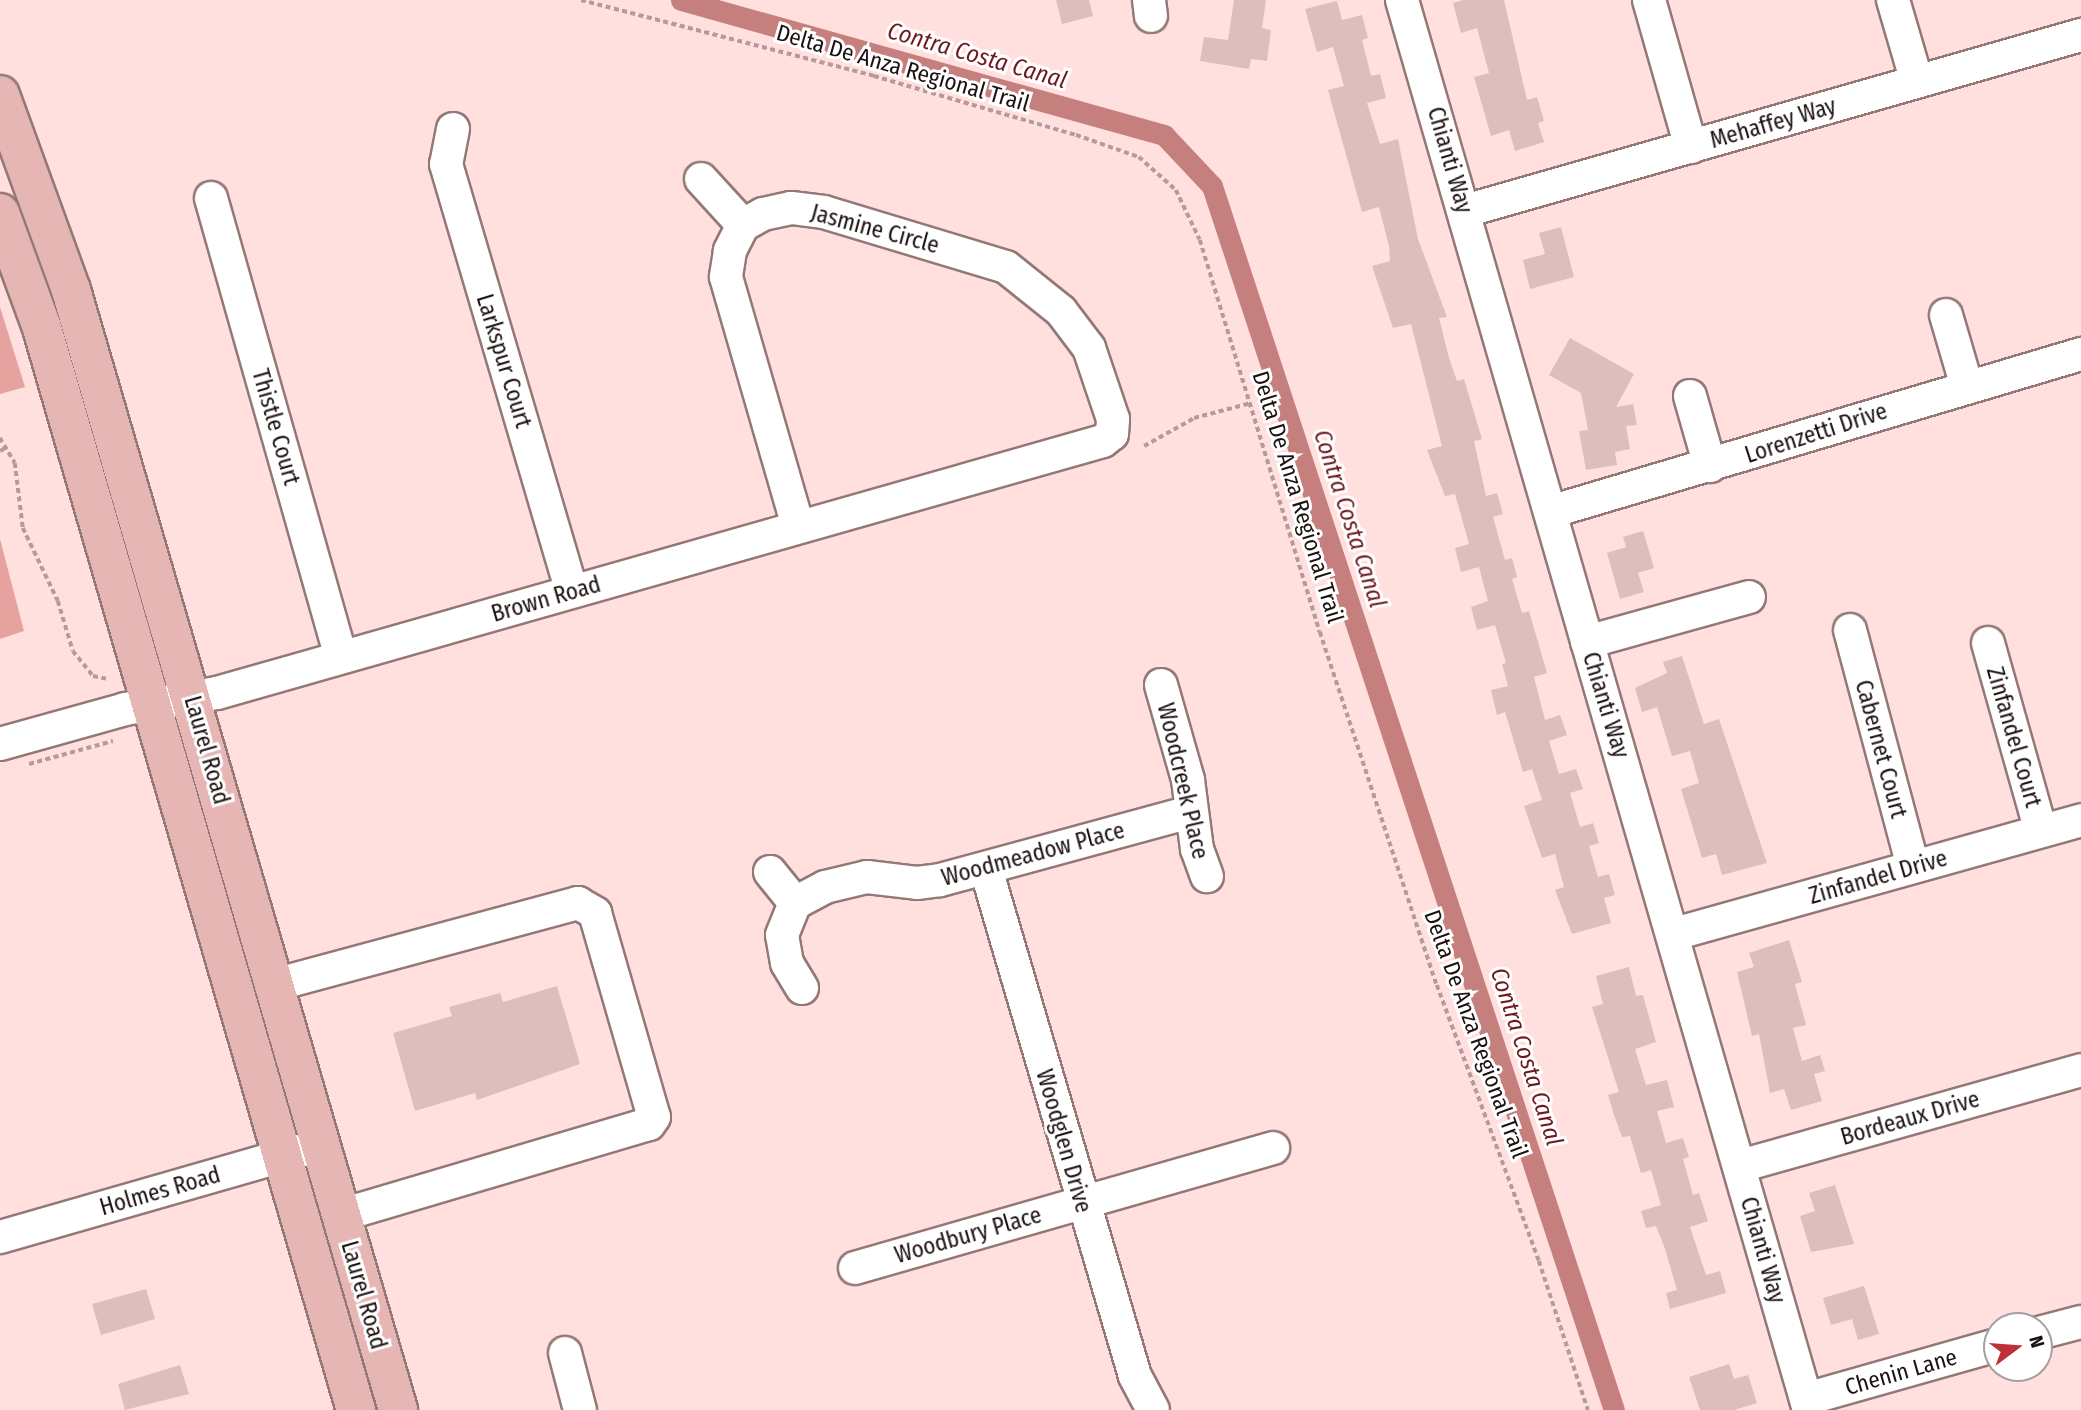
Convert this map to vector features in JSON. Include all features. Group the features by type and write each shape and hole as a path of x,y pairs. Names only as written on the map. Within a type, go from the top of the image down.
{"main road":[{"name":"Laurel Road","path":"0,95 71,290 398,1410"},
{"name":"Laurel Road","path":"0,213 42,328 356,1410"}],"street":[{"name":"Chianti Way","path":"1402,0 1674,934 1807,1404"},
{"path":"1649,0 1691,147"},
{"path":"1893,0 1917,82"},
{"name":"Mehaffey Way","path":"1465,211 2081,35"},
{"name":"Larkspur Court","path":"453,129 446,164 572,592"},
{"path":"701,178 743,225 730,251 726,277 799,527"},
{"name":"Thistle Court","path":"211,198 341,656"},
{"name":"Jasmine Circle","path":"743,225 791,208 824,212 968,254 1015,273 1061,311 1089,348 1113,419 1112,434 1090,446"},
{"path":"1946,315 1967,387"},
{"name":"Lorenzetti Drive","path":"1550,512 2081,354"},
{"path":"1690,396 1710,466"},
{"name":"Brown Road","path":"9,755 152,704 192,698 1090,446"},
{"path":"1587,642 1749,597"},
{"name":"Cabernet Court","path":"1850,630 1913,867"},
{"name":"Zinfandel Court","path":"1988,643 2041,831"},
{"name":"Woodcreek Place","path":"1161,685 1188,780 1190,813 1206,876"},
{"name":"Woodmeadow Place","path":"795,903 825,887 867,877 917,883 986,869 1190,813"},
{"name":"Zinfandel Drive","path":"1674,934 2081,820"},
{"name":"Woodglen Drive","path":"986,869 1135,1376 1153,1410"},
{"path":"770,872 795,903 782,935 787,963 802,988"},
{"path":"274,985 578,903 595,913 654,1117 649,1124 341,1215"},
{"name":"Bordeaux Drive","path":"1740,1166 2081,1070"},
{"name":"Holmes Road","path":"0,1237 321,1144"},
{"name":"Woodbury Place","path":"855,1268 1273,1148"},
{"path":"2053,1330 2081,1322"},
{"name":"Chenin Lane","path":"1807,1404 1983,1349"},
{"path":"565,1353 580,1410"}],"path":[{"name":"Delta De Anza Regional Trail","path":"581,0 874,76 1139,157 1176,190 1200,240 1320,632 1437,985 1539,1261 1588,1410"},
{"path":"1144,446 1194,418 1252,403"},
{"path":"0,438 15,463 23,528 58,601 73,651 93,676 108,679"},
{"path":"0,451 7,447"},
{"path":"9,755 55,761 115,740"}],"shaded area":[{"path":"0,307 25,387 0,394"},
{"path":"0,539 24,631 0,639"}],"building":[{"path":"1056,0 1089,0 1093,16 1062,24"},
{"path":"1234,0 1266,0 1262,28 1271,30 1267,61 1251,59 1249,69 1200,61 1204,37 1228,40"},
{"path":"1463,0 1504,0 1527,100 1537,97 1544,121 1538,123 1544,142 1515,151 1509,130 1491,136 1474,77 1489,73 1477,28 1461,33 1453,3"},
{"path":"1337,1 1342,20 1362,15 1368,38 1362,40 1371,76 1380,74 1386,98 1367,103 1380,144 1398,139 1418,239 1447,317 1439,318 1449,358 1457,381 1464,379 1482,439 1474,441 1486,496 1497,493 1503,514 1493,517 1505,560 1512,558 1517,577 1512,579 1522,613 1529,611 1547,673 1534,677 1545,720 1560,715 1567,735 1549,741 1559,774 1576,769 1583,789 1570,793 1580,827 1593,823 1599,843 1589,846 1598,877 1609,874 1615,895 1604,898 1611,923 1572,934 1555,890 1564,887 1555,854 1542,858 1524,806 1542,800 1532,769 1523,772 1505,712 1497,715 1491,690 1508,686 1502,664 1506,663 1495,625 1477,630 1471,607 1488,601 1479,567 1461,572 1455,548 1469,544 1455,494 1445,496 1427,450 1442,446 1411,324 1393,328 1372,266 1390,261 1389,246 1379,207 1362,212 1328,90 1344,86 1333,47 1317,52 1305,9"},
{"path":"1561,227 1574,277 1530,289 1523,260 1545,254 1539,233"},
{"path":"1570,338 1634,374 1616,407 1633,404 1637,425 1626,426 1630,449 1615,452 1617,465 1586,470 1579,431 1588,430 1581,393 1549,375"},
{"path":"1643,531 1654,568 1638,573 1644,592 1620,599 1607,553 1626,547 1623,537"},
{"path":"1682,656 1704,724 1719,719 1767,863 1722,875 1716,854 1702,858 1681,789 1699,783 1690,751 1672,756 1657,707 1642,712 1635,688 1667,673 1663,662"},
{"path":"1789,940 1802,982 1795,984 1806,1025 1793,1028 1802,1061 1820,1055 1825,1071 1814,1074 1822,1101 1791,1110 1784,1089 1770,1093 1759,1034 1752,1036 1737,972 1754,967 1749,953"},
{"path":"1629,967 1636,996 1643,995 1656,1042 1635,1049 1646,1085 1667,1080 1674,1107 1657,1111 1666,1143 1683,1138 1689,1157 1683,1159 1693,1195 1699,1193 1708,1221 1690,1227 1706,1275 1720,1271 1726,1293 1670,1309 1666,1293 1677,1290 1665,1249 1656,1226 1646,1228 1641,1211 1661,1205 1651,1170 1641,1173 1630,1136 1622,1137 1614,1115 1608,1095 1619,1092 1592,1007 1603,1004 1596,976"},
{"path":"557,986 580,1064 477,1100 475,1093 415,1111 393,1033 452,1016 449,1007 500,993 503,1002"},
{"path":"1835,1185 1854,1244 1811,1252 1800,1216 1815,1211 1809,1193"},
{"path":"1864,1286 1879,1334 1858,1340 1852,1319 1831,1325 1823,1298"},
{"path":"146,1289 155,1319 101,1335 92,1304"},
{"path":"1729,1364 1734,1379 1748,1375 1757,1403 1734,1410 1700,1410 1689,1377"},
{"path":"180,1365 189,1394 125,1410 118,1384"}],"waterway":[{"name":"Contra Costa Canal","path":"681,0 1164,135 1212,186 1614,1410"}]}
